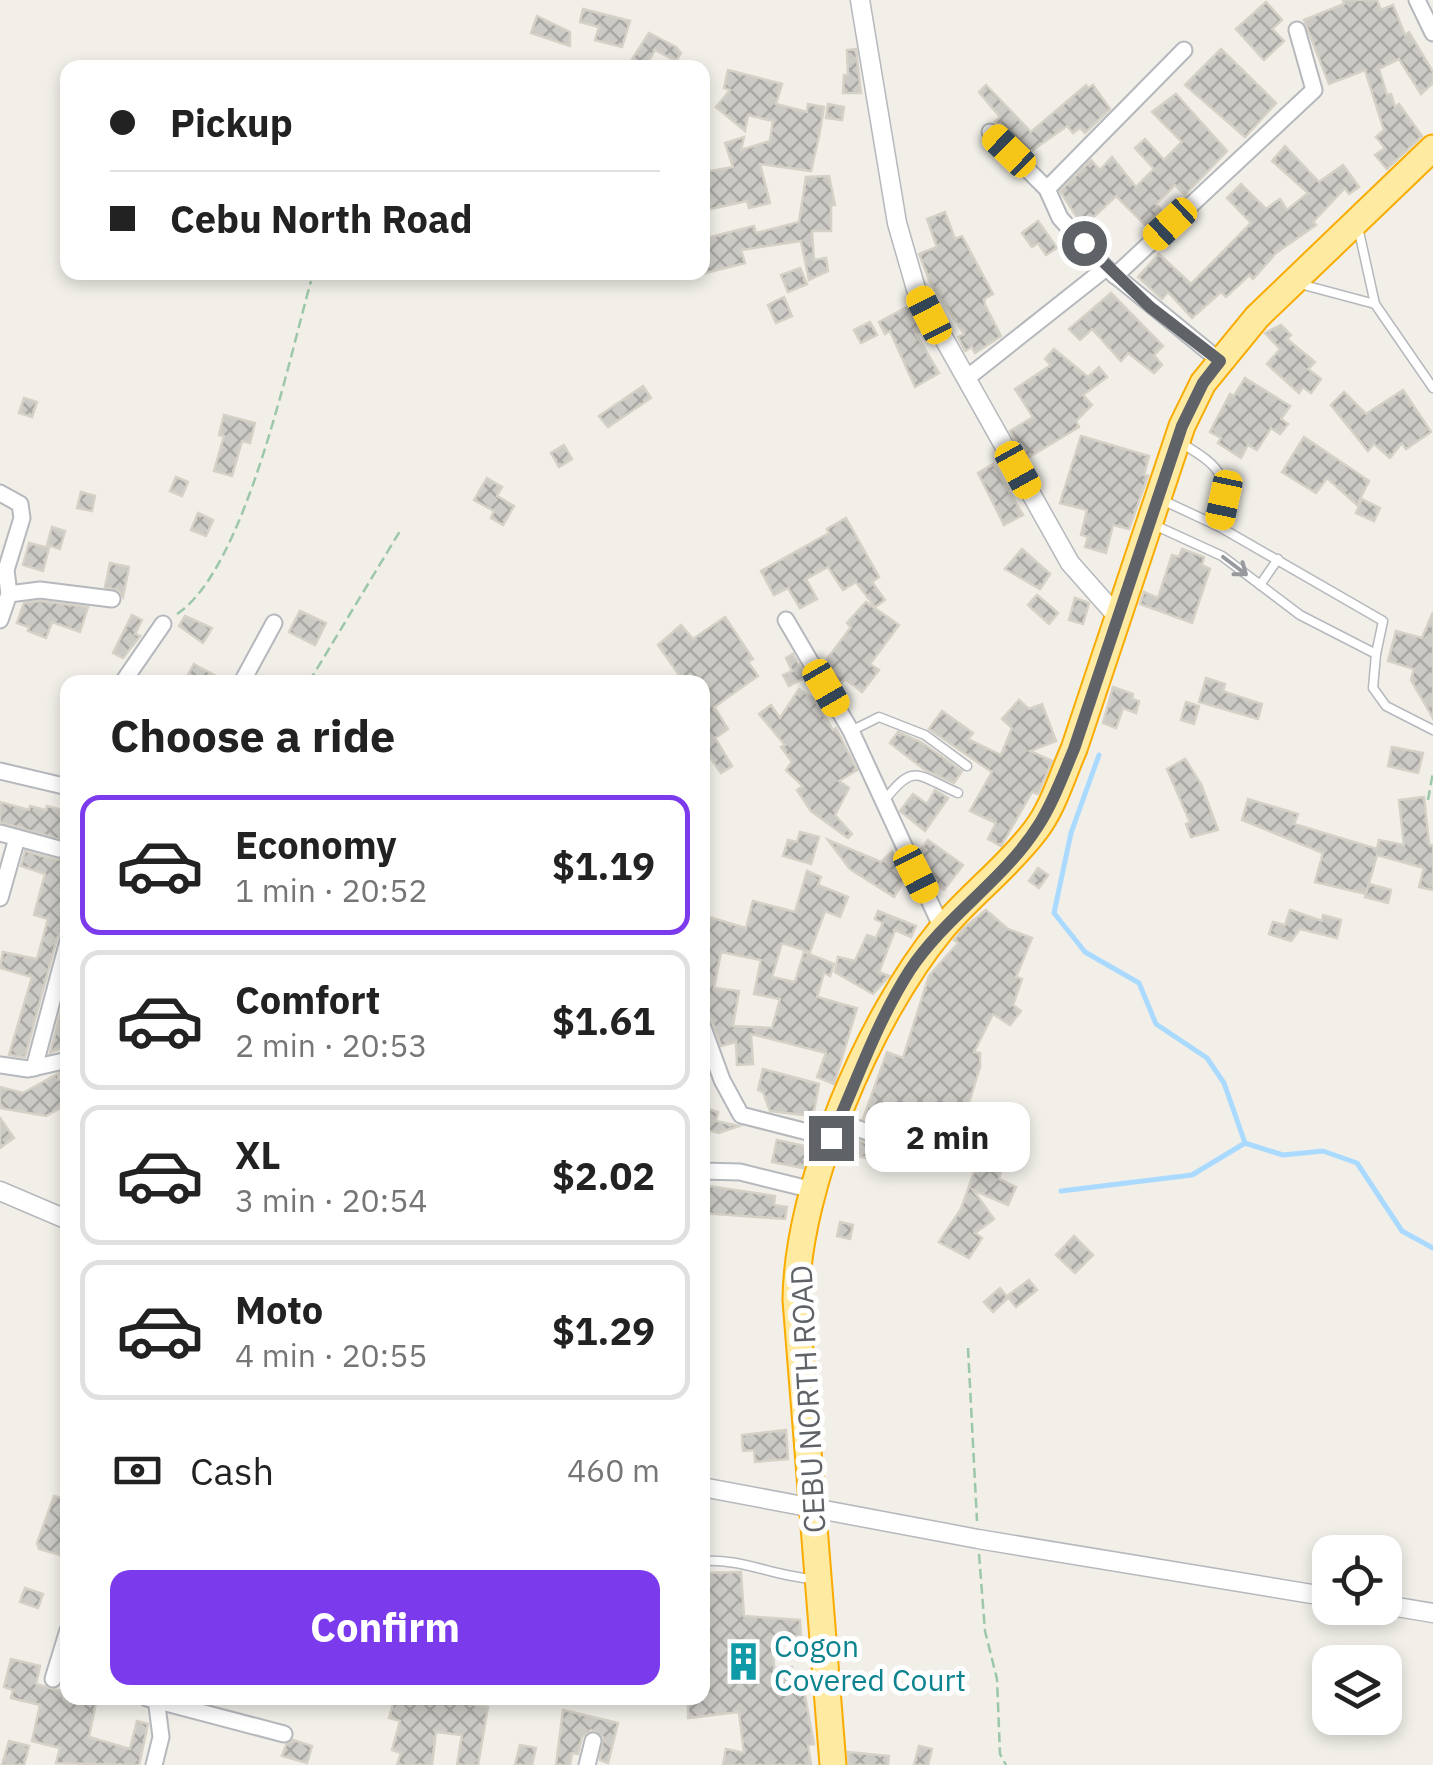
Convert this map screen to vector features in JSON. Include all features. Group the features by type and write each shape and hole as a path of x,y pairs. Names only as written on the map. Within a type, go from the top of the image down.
{"highway":[{"name":"CEBU NORTH ROAD","path":"833,1765 796,1276 813,1190 835,1130 888,1008 942,928 1038,828 1074,749 1116,614 1178,440 1203,383 1257,317 1433,148"}],"street":[{"path":"860,0 902,240 916,288 1070,563 1116,614"},
{"path":"1417,0 1433,33"},
{"path":"967,378 1111,272 1314,90 1296,30"},
{"path":"1047,188 1184,50"},
{"path":"990,132 1047,188 1060,218 1111,272 1220,361"},
{"path":"0,494 20,504 22,518 6,570 9,594 0,620"},
{"path":"9,594 40,590 112,598"},
{"path":"786,620 850,732 942,928"},
{"path":"246,675 274,623"},
{"path":"128,675 163,624"},
{"path":"0,772 60,780"},
{"path":"0,833 59,850"},
{"path":"0,898 17,838"},
{"path":"34,1068 60,971"},
{"path":"710,1047 722,1080 741,1114 750,1120 835,1130 951,1161"},
{"path":"0,1064 34,1068 60,1062"},
{"path":"710,1078 722,1080"},
{"path":"710,1171 740,1172 813,1190"},
{"path":"0,1191 60,1217"},
{"path":"710,1489 978,1540 1312,1594"},
{"path":"1402,1607 1433,1612"},
{"path":"154,1705 161,1737 154,1765"},
{"path":"175,1705 284,1734"},
{"path":"587,1765 593,1741"}],"lane":[{"path":"1357,221 1375,304 1433,388"},
{"path":"1296,283 1375,304"},
{"path":"1178,440 1209,459 1222,473 1226,487 1218,526"},
{"path":"1153,510 1218,526 1383,620 1373,688 1386,706 1433,730"},
{"path":"1153,510 1300,614 1376,654"},
{"path":"1260,585 1278,559"},
{"path":"850,732 868,720 889,720 925,735 967,766"},
{"path":"884,801 903,776 911,774 958,793"},
{"path":"710,1560 733,1558 758,1572 817,1580"}],"path":[{"path":"163,624 198,600 232,534 258,466 311,281"},
{"path":"313,675 400,530"},
{"path":"1428,800 1433,772"},
{"path":"968,1348 984,1631 997,1679 1000,1754 1006,1765"}],"building":[{"path":"1343,0 1377,0 1381,10 1393,5 1405,35 1409,32 1433,72 1433,83 1421,94 1399,59 1379,69 1387,95 1391,94 1395,107 1399,104 1422,136 1387,169 1375,155 1385,148 1376,137 1384,130 1365,70 1329,84 1304,20 1344,4"},
{"path":"1266,2 1282,20 1272,29 1284,41 1264,60 1236,29"},
{"path":"583,9 630,21 622,47 595,40 599,27 580,22"},
{"path":"537,16 570,32 570,46 531,33"},
{"path":"649,33 681,53 674,60 655,50 649,60 632,60"},
{"path":"856,49 861,93 843,93 844,75 848,75 847,50"},
{"path":"1221,49 1276,103 1245,137 1185,85"},
{"path":"728,70 782,84 776,104 807,112 808,104 824,107 811,171 760,164 770,203 749,208 747,201 710,209 710,171 733,167 725,143 744,137 741,150 770,141 773,121 748,115 745,131 716,107 730,90 724,88"},
{"path":"986,85 1031,132 1086,85 1093,85 1110,109 1085,133 1080,128 1073,133 1067,126 1030,152 995,122 1000,117 979,92"},
{"path":"1176,94 1227,151 1185,195 1175,185 1156,204 1161,210 1146,226 1116,196 1083,227 1060,191 1091,160 1100,170 1112,157 1136,187 1154,169 1135,148 1145,139 1164,160 1182,142 1152,112"},
{"path":"828,104 844,107 842,120 826,118"},
{"path":"1285,146 1319,182 1343,165 1359,187 1349,194 1345,188 1313,222 1316,225 1276,253 1253,279 1249,275 1226,297 1221,292 1192,318 1168,292 1162,299 1138,277 1159,254 1191,284 1251,223 1227,198 1241,184 1266,209 1280,199 1287,210 1308,193 1272,161"},
{"path":"829,176 835,205 831,205 831,231 812,231 814,260 826,258 828,271 809,280 801,241 741,250 745,263 710,272 710,237 754,226 756,233 799,222 806,177"},
{"path":"945,212 955,239 962,236 993,294 984,299 985,305 1001,336 975,353 972,347 965,351 958,337 964,334 930,282 919,254 937,247 927,219"},
{"path":"1038,221 1057,248 1046,255 1038,243 1032,247 1022,233"},
{"path":"800,268 807,284 788,292 781,275"},
{"path":"1111,293 1163,346 1154,355 1162,365 1154,373 1128,353 1121,361 1092,329 1080,340 1069,329"},
{"path":"784,297 792,316 776,323 768,305"},
{"path":"909,306 921,331 916,334 939,373 915,387 890,331 885,334 879,322"},
{"path":"870,322 877,335 861,343 854,330"},
{"path":"1281,325 1291,335 1287,339 1315,362 1308,369 1321,379 1311,393 1303,387 1299,393 1267,364 1280,349 1265,333"},
{"path":"1054,349 1088,377 1099,367 1107,377 1083,395 1092,405 1076,421 1079,427 1026,459 1010,431 1033,417 1015,389 1051,365 1045,359"},
{"path":"1245,378 1290,406 1281,419 1288,424 1280,434 1271,428 1257,450 1248,445 1241,458 1218,443 1221,438 1210,432 1230,394 1234,396"},
{"path":"643,386 651,398 608,427 599,416"},
{"path":"1403,390 1431,432 1406,449 1402,443 1390,458 1374,444 1368,451 1331,405 1344,392 1366,414"},
{"path":"24,398 37,402 32,417 19,413"},
{"path":"224,415 255,423 250,443 242,441 232,476 214,471 224,436 219,435"},
{"path":"1081,436 1149,456 1144,475 1148,476 1129,529 1113,525 1106,553 1085,547 1088,537 1081,535 1087,510 1060,503"},
{"path":"1304,437 1369,481 1357,505 1327,478 1316,493 1282,472"},
{"path":"564,445 572,459 559,467 551,453"},
{"path":"993,464 1023,515 1004,525 978,473"},
{"path":"176,477 188,482 182,496 170,491"},
{"path":"487,478 502,487 497,496 514,506 503,525 491,518 494,511 474,500"},
{"path":"81,492 95,496 92,511 77,508"},
{"path":"1362,499 1380,508 1374,521 1356,513"},
{"path":"198,513 213,520 206,536 191,530"},
{"path":"846,518 879,577 872,582 885,600 875,607 856,582 843,590 828,567 806,579 817,599 800,608 788,588 774,595 761,571 829,533 827,529"},
{"path":"52,527 65,531 60,549 47,545"},
{"path":"29,543 49,548 43,571 23,565"},
{"path":"1022,549 1050,574 1040,589 1005,569"},
{"path":"1182,549 1204,557 1202,565 1210,569 1192,623 1140,604 1144,592 1158,598 1172,555 1179,557"},
{"path":"110,563 129,567 123,597 118,590 105,587"},
{"path":"1037,595 1058,613 1049,624 1028,605"},
{"path":"1075,598 1089,603 1083,624 1069,620"},
{"path":"866,602 899,625 870,664 879,670 862,692 845,679 838,686 824,663 851,627 847,623"},
{"path":"24,603 88,607 80,632 52,622 46,638 17,623"},
{"path":"300,611 326,623 315,645 289,632"},
{"path":"1433,612 1433,718 1411,680 1414,669 1388,661 1396,631 1422,638"},
{"path":"132,615 142,620 135,634 140,636 123,658 113,653"},
{"path":"185,616 212,628 203,643 179,626"},
{"path":"725,617 753,659 748,662 758,676 714,707 728,729 715,738 732,766 721,773 710,757 710,675 679,675 658,645 681,625 693,639"},
{"path":"793,654 806,677 789,686 783,675 792,671 786,658"},
{"path":"194,664 214,675 188,675"},
{"path":"1206,678 1225,684 1223,691 1262,704 1258,719 1199,702"},
{"path":"1113,687 1133,694 1132,699 1139,701 1136,713 1123,708 1116,728 1103,723"},
{"path":"799,689 814,699 833,730 836,728 857,770 839,781 849,788 835,815 852,834 848,838 811,811 797,790 803,786 786,770 792,762 781,747 785,745 759,714 771,705 780,718"},
{"path":"1019,700 1029,709 1042,704 1056,741 1030,751 1052,761 1038,794 1032,792 1001,846 988,839 996,823 970,811 992,772 929,729 942,711 973,733 968,739 1001,755 1012,728 1002,719"},
{"path":"1186,702 1199,706 1194,724 1181,720"},
{"path":"898,732 921,742 962,771 954,783 925,770 890,743"},
{"path":"1392,747 1423,753 1418,773 1388,766"},
{"path":"1185,759 1201,784 1218,830 1191,837 1186,824 1190,822 1167,769"},
{"path":"935,790 948,798 925,831 900,811 913,794 927,804"},
{"path":"1424,797 1429,844 1433,846 1433,890 1419,887 1424,868 1377,855 1366,894 1315,882 1323,853 1242,820 1248,799 1298,814 1294,824 1377,849 1379,840 1404,845 1399,800"},
{"path":"0,802 29,810 30,806 60,809 60,840 0,822"},
{"path":"800,832 819,837 811,864 783,856 788,840 797,842"},
{"path":"828,840 881,862 892,852 906,877 894,897 850,869"},
{"path":"928,840 963,865 944,890 933,881 919,852"},
{"path":"25,851 60,859 60,933 25,1057 9,1055 32,977 0,968 3,952 37,959 48,919 34,915 45,874 21,866"},
{"path":"1038,868 1048,875 1039,888 1029,881"},
{"path":"807,871 821,877 818,885 848,897 840,917 825,911 810,952 782,943 772,977 795,982 804,952 834,964 830,976 824,973 817,997 857,1008 834,1084 817,1077 826,1053 751,1034 753,1064 737,1065 736,1042 721,1046 710,1019 710,917 746,928 753,901 795,912","holes":["721,952 761,960 754,994 780,999 772,1028 733,1026 739,991 714,988"]},
{"path":"1369,884 1391,890 1388,903 1365,897"},
{"path":"986,910 1008,929 1032,938 1016,977 1022,979 1013,1005 1021,1011 1010,1025 993,1014 974,1052 980,1053 980,1067 965,1116 980,1120 1003,1163 999,1179 1016,1187 1008,1205 973,1190 994,1219 975,1233 982,1238 969,1258 939,1242 961,1209 978,1161 863,1119 887,1052 903,1058 929,976 958,943 954,940 964,928"},
{"path":"1290,910 1322,921 1323,915 1341,920 1337,938 1300,929 1291,941 1269,934 1273,922 1285,925"},
{"path":"878,911 916,926 911,937 895,930 879,972 889,976 873,994 835,972 838,957 855,961 867,935 876,938 883,923 875,919"},
{"path":"60,1015 60,1049 50,1053"},
{"path":"763,1069 819,1084 813,1116 770,1111 763,1092 758,1090"},
{"path":"59,1073 60,1108 46,1116 0,1108 0,1087 23,1093"},
{"path":"710,1110 718,1112 716,1121 739,1126 719,1133 710,1131"},
{"path":"0,1118 14,1138 0,1148"},
{"path":"777,1140 809,1147 803,1168 772,1162"},
{"path":"858,1140 893,1153 890,1164 854,1155"},
{"path":"710,1186 775,1196 774,1205 787,1207 785,1219 710,1214"},
{"path":"840,1222 853,1225 850,1239 837,1236"},
{"path":"1074,1236 1093,1255 1075,1273 1056,1255"},
{"path":"1029,1280 1037,1290 1016,1307 1007,1296"},
{"path":"1000,1288 1008,1298 993,1312 984,1302"},
{"path":"786,1430 788,1459 755,1462 754,1450 743,1451 742,1435"},
{"path":"54,1496 60,1498 60,1555 39,1549 37,1543"},
{"path":"741,1572 744,1616 800,1620 801,1636 773,1637 774,1668 792,1667 793,1686 803,1685 814,1744 808,1745 811,1765 723,1765 726,1749 744,1753 739,1712 688,1718 688,1705 710,1705 710,1573"},
{"path":"25,1588 43,1594 38,1608 20,1602"},
{"path":"11,1659 40,1666 36,1684 60,1691 60,1705 96,1705 89,1737 130,1749 137,1721 148,1724 139,1765 56,1763 60,1748 32,1741 40,1705 11,1698 13,1690 4,1687"},
{"path":"393,1705 488,1707 478,1765 457,1765 462,1735 436,1732 432,1765 397,1765 401,1753 392,1750 400,1721 389,1718"},
{"path":"563,1710 618,1723 608,1763 600,1760 603,1737 591,1730 582,1737 578,1754 572,1753 570,1765 556,1765"},
{"path":"293,1740 312,1746 307,1763 282,1756"},
{"path":"9,1741 29,1746 24,1765 2,1765"},
{"path":"520,1745 536,1748 532,1765 515,1765"},
{"path":"919,1746 932,1749 928,1765 914,1765"},
{"path":"848,1752 889,1756 888,1765 849,1765"}],"waterway":[{"path":"1099,755 1071,833 1054,913 1085,952 1139,983 1156,1024 1207,1058 1224,1083 1245,1143 1283,1155 1323,1151 1357,1163 1402,1231 1433,1248"},
{"path":"1061,1191 1192,1175 1245,1143"}],"place":[{"name":"Cogon Covered Court","path":"744,1662"}],"route":[{"path":"831,1138 868,1046 911,969 942,928 1038,828 1053,799 1074,749 1182,426 1203,383 1220,361 1150,307 1084,243"}]}
